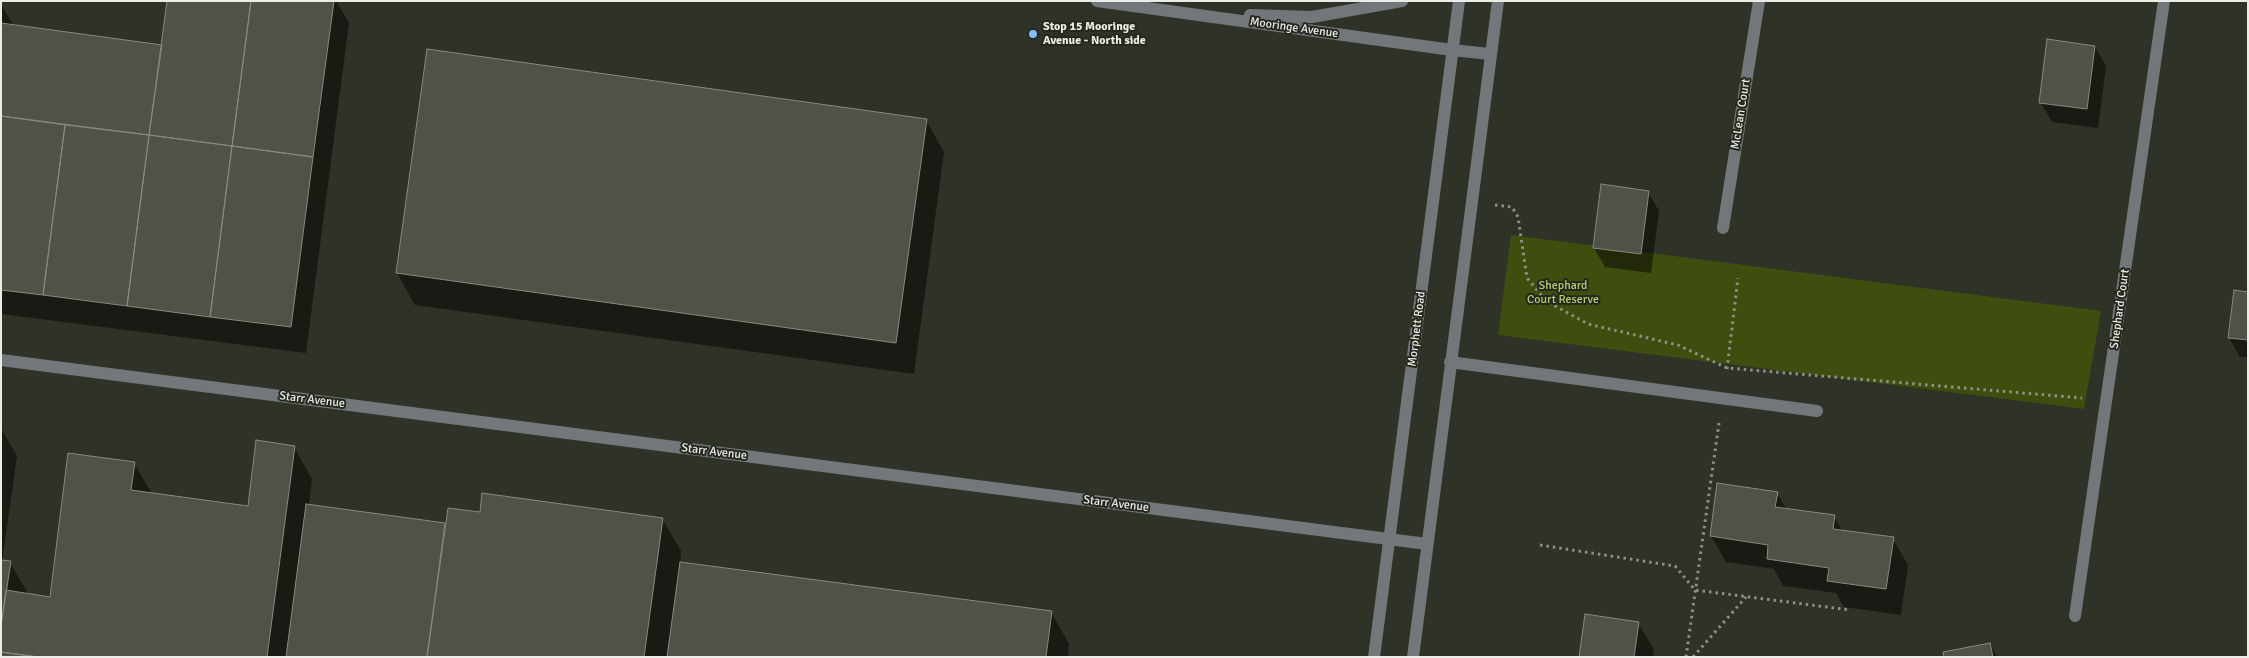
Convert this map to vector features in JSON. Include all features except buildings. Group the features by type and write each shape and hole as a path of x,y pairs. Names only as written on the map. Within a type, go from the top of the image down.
{"street":[{"name":"Mooringe Avenue","path":"1097,1 1490,54"},
{"path":"1187,13 1312,17 1402,1"},
{"name":"Morphett Road","path":"1374,657 1459,1"},
{"path":"1413,657 1498,1"},
{"name":"McLean Court","path":"1723,228 1760,1"},
{"name":"Shephard Court","path":"2075,616 2164,1"},
{"name":"Starr Avenue","path":"1,360 1427,544"},
{"path":"1450,362 1817,411"}],"path":[{"path":"1489,204 1512,207 1518,217 1527,278 1546,302 1588,324 1678,344 1727,368 2107,400"},
{"path":"1686,657 1738,278"},
{"path":"1540,545 1675,566 1696,590 1850,610"},
{"path":"1693,657 1747,597"}],"green space":[{"name":"Shephard Court Reserve","path":"1511,235 2101,311 2084,409 1498,335"}],"place":[{"name":"Stop 15 Mooringe Avenue - North side","path":"1033,34"}]}
